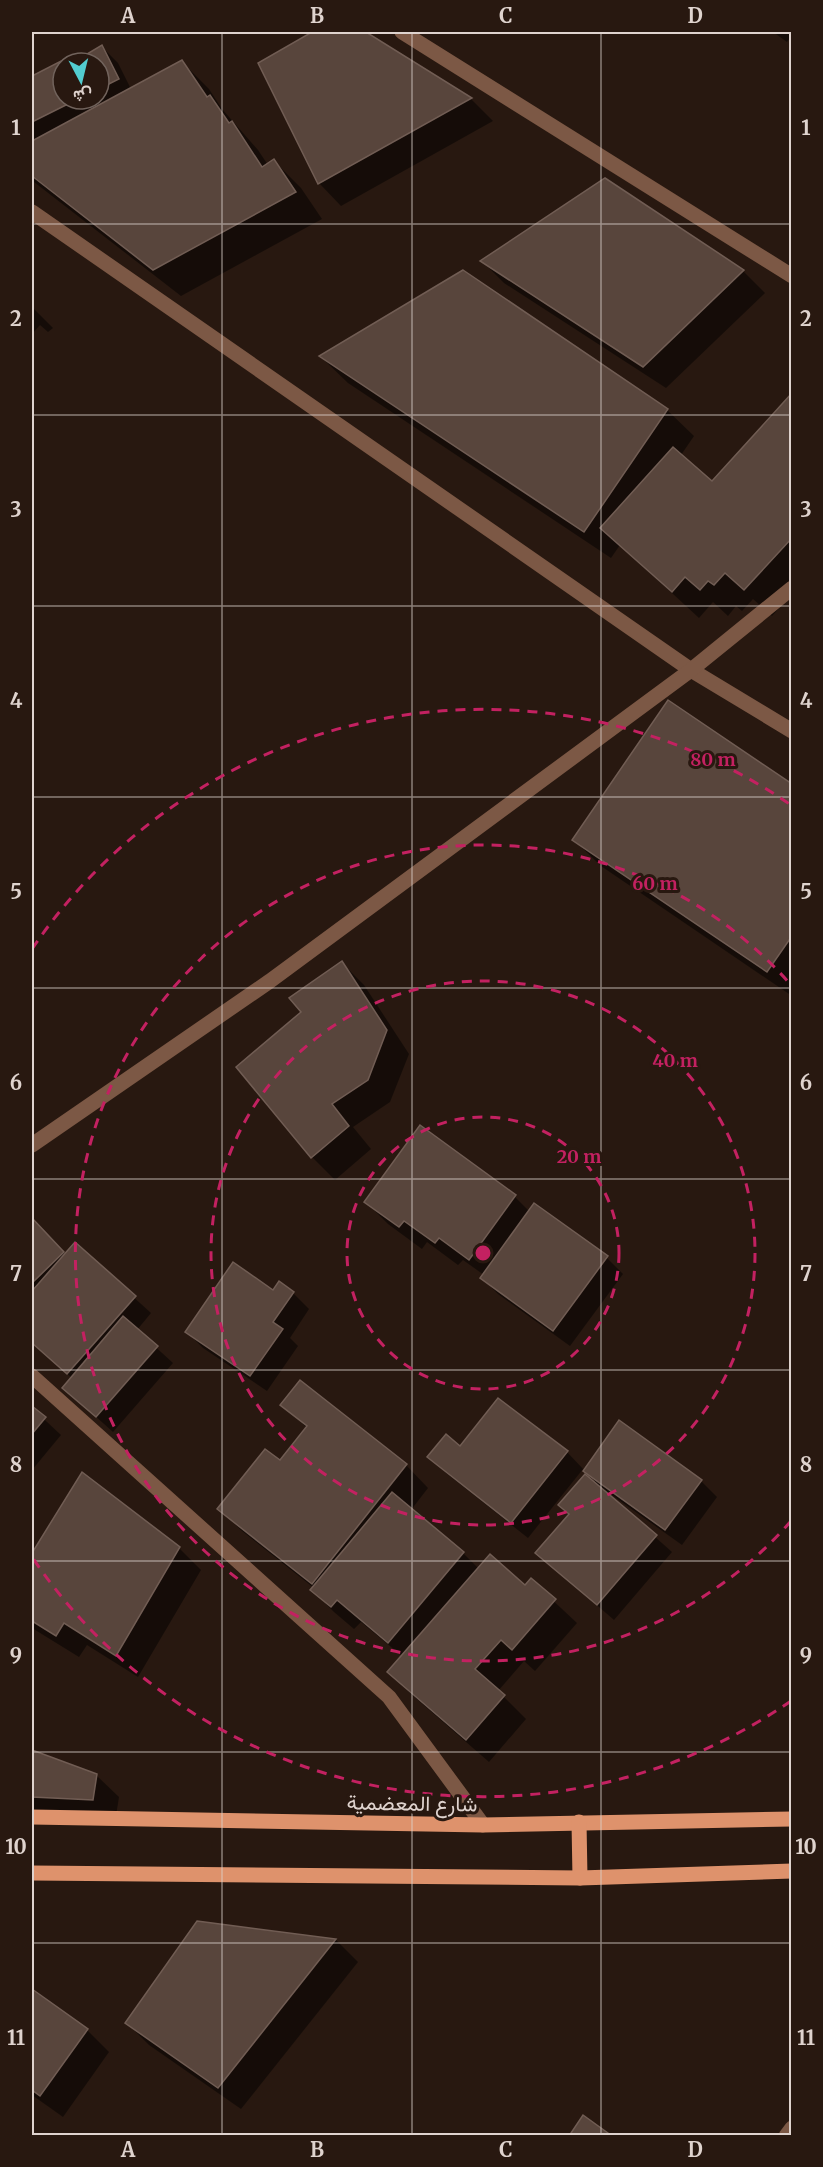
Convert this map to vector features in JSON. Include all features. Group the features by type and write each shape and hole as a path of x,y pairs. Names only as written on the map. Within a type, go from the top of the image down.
{"main road":[{"name":"شارع المعضمية","path":"32,1817 483,1825 792,1818"},
{"path":"579,1822 580,1878"},
{"path":"32,1873 580,1878 792,1871"}],"street":[{"path":"402,32 792,276"},
{"path":"32,212 691,670 792,731"},
{"path":"32,1145 270,981 691,670 792,588"},
{"path":"32,1377 389,1697 483,1825"},
{"path":"786,2136 792,2128"}],"building":[{"path":"312,32 366,32 472,98 318,184 258,63"},
{"path":"102,45 105,51 92,51"},
{"path":"182,60 207,97 210,95 229,123 232,121 262,167 274,159 296,192 153,270 32,176 32,141 88,111 111,111 111,98"},
{"path":"111,63 119,79 111,83"},
{"path":"51,66 51,111 54,111 32,122 32,76"},
{"path":"605,178 744,270 643,367 480,261"},
{"path":"463,270 668,409 584,532 319,356"},
{"path":"792,393 792,538 744,590 725,573 714,585 708,581 700,590 685,577 672,592 600,528 673,447 712,481"},
{"path":"668,700 792,784 792,936 767,972 572,840"},
{"path":"342,961 387,1030 368,1080 332,1104 349,1126 311,1158 236,1067 301,1012 289,998"},
{"path":"420,1125 516,1195 469,1260 439,1238 435,1243 404,1221 399,1227 364,1202"},
{"path":"534,1203 608,1256 553,1331 480,1278"},
{"path":"32,1218 64,1252 32,1283"},
{"path":"75,1242 136,1296 67,1374 32,1343 32,1291"},
{"path":"233,1262 273,1290 279,1281 294,1292 273,1322 283,1329 250,1376 185,1332"},
{"path":"123,1316 158,1346 96,1417 62,1388"},
{"path":"300,1380 407,1464 312,1584 217,1509 265,1449 280,1460 307,1426 280,1405"},
{"path":"498,1398 568,1451 511,1523 427,1457 446,1434 460,1446"},
{"path":"32,1406 46,1417 32,1434"},
{"path":"619,1420 702,1480 665,1530 583,1471"},
{"path":"82,1472 180,1547 116,1656 64,1623 56,1636 32,1621 32,1553"},
{"path":"585,1474 657,1535 597,1605 535,1553 569,1514 558,1505"},
{"path":"392,1492 464,1552 388,1643 337,1600 331,1607 310,1590"},
{"path":"490,1554 525,1585 531,1578 556,1599 512,1650 501,1640 475,1669 505,1695 466,1740 387,1672"},
{"path":"32,1750 97,1774 93,1800 32,1797"},
{"path":"197,1921 336,1939 218,2088 125,2023"},
{"path":"32,1989 88,2029 40,2096 32,2090"},
{"path":"583,2115 612,2136 569,2136"}]}
